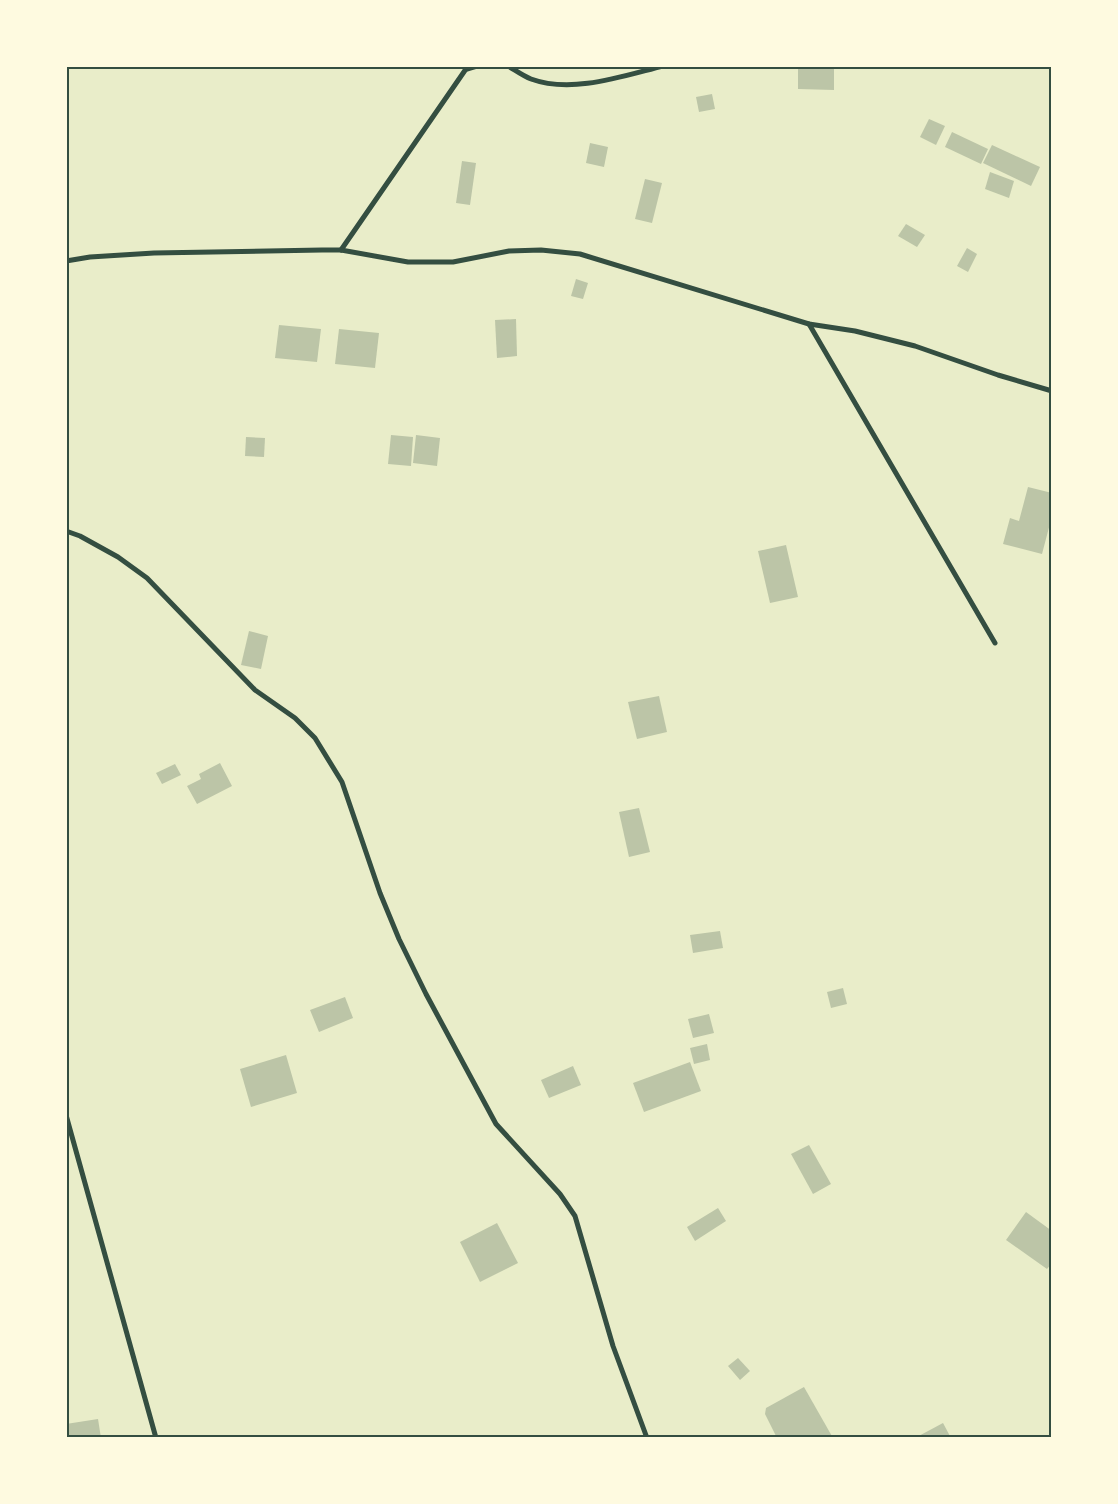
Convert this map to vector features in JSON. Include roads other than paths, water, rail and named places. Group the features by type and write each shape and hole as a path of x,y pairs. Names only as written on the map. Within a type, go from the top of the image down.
{"street":[{"path":"341,250 467,68 477,66"},
{"path":"508,66 532,80 564,85 592,84 663,66"},
{"path":"66,261 90,257 154,253 341,250 408,262 453,262 508,251 541,250 580,254 809,324 855,331 915,346 998,375 1052,391"},
{"path":"809,324 995,643"},
{"path":"66,530 118,557 147,578 255,690 295,718 315,738 342,782 380,893 399,939 426,994 496,1124 560,1194 575,1216 613,1346 647,1438"},
{"path":"66,1115 156,1438"}]}
